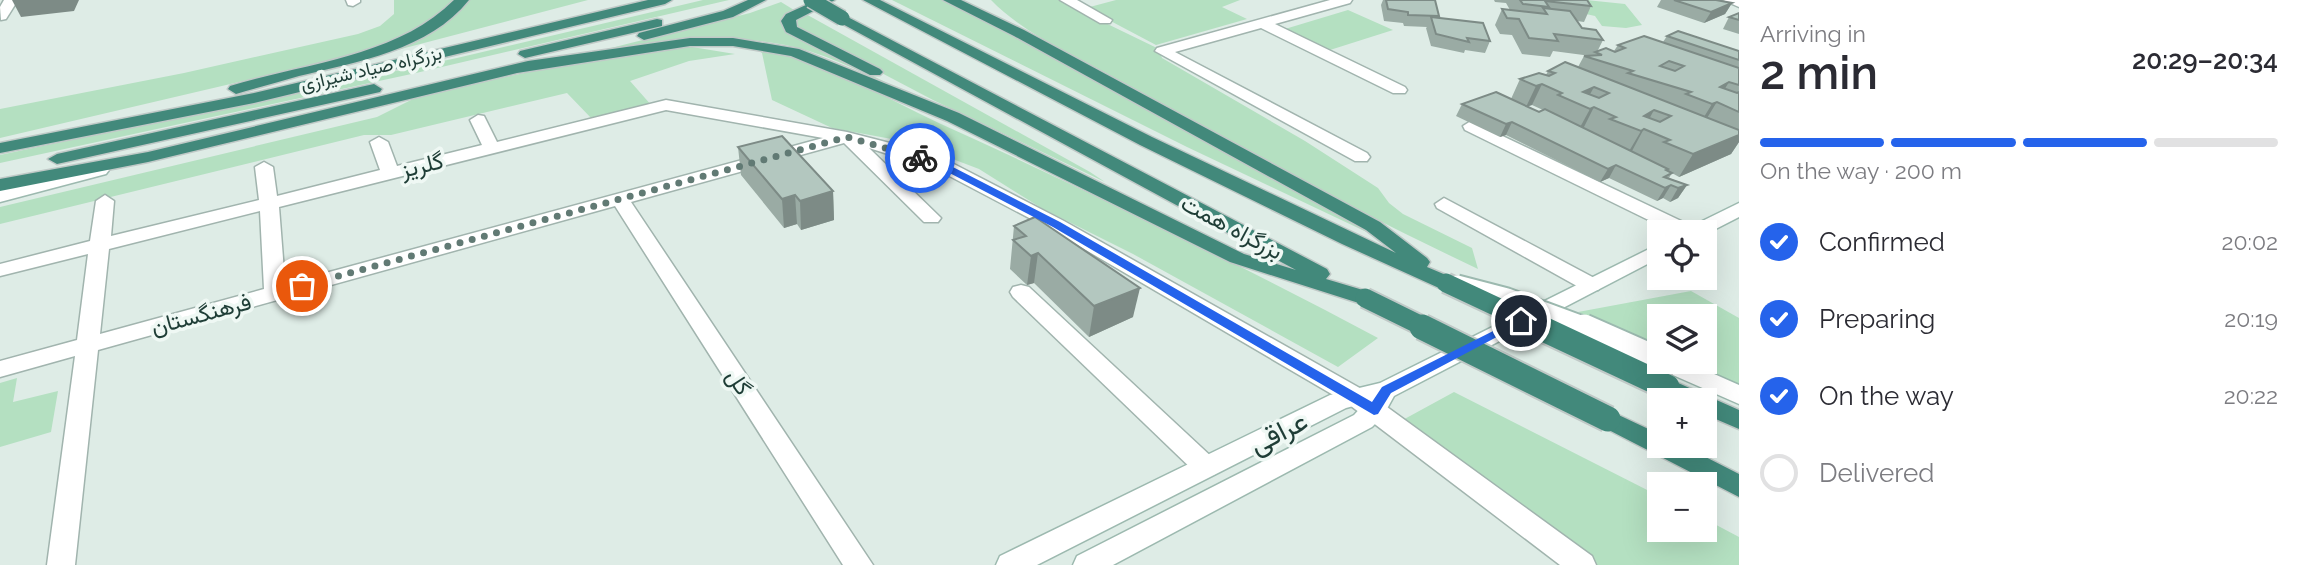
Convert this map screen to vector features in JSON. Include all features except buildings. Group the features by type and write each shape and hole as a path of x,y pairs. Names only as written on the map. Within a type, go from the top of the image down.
{"highway":[{"path":"167,114 252,83 391,45 426,29 462,0"},
{"path":"167,114 602,0"},
{"name":"بزرگراه صیاد شیرازی","path":"0,148 254,98 665,0"},
{"name":"بزرگراه صیاد شیرازی","path":"0,171 461,69 749,0"},
{"path":"0,185 148,157 515,69 728,14 759,0"},
{"name":"بزرگراه همت","path":"811,0 1365,298 1647,439"},
{"path":"828,0 791,17 788,21 791,29 862,64 953,117 1237,258 1365,298"},
{"path":"950,0 1019,33 1373,226 1446,283"},
{"path":"979,0 1019,33"},
{"name":"بزرگراه همت","path":"877,3 1146,141 1349,240 1669,388"},
{"path":"515,69 666,44 733,42 794,52 953,117"},
{"path":"1717,410 1739,420"},
{"name":"بزرگراه همت","path":"1684,458 1739,486"}],"street":[{"path":"1,16 11,0"},
{"path":"1067,0 1105,20"},
{"path":"1282,0 1308,10"},
{"path":"1345,0 1162,51 1361,157"},
{"path":"1730,0 1739,3"},
{"path":"1262,23 1399,90"},
{"name":"گلریز","path":"0,270 666,105 847,137 911,154 955,172 1380,395 1582,565"},
{"path":"478,120 492,148"},
{"path":"1471,126 1665,220"},
{"path":"847,137 931,218"},
{"name":"فرهنگستان","path":"0,369 847,137"},
{"path":"379,142 390,173"},
{"path":"0,196 148,157"},
{"path":"264,167 270,203 275,293"},
{"name":"گل","path":"620,199 859,565"},
{"path":"61,565 105,201"},
{"path":"1444,204 1591,285"},
{"path":"1717,220 1739,209"},
{"name":"عراقی","path":"1010,565 1339,401 1380,395 1647,256"},
{"path":"1446,283 1490,292 1647,354"},
{"path":"1021,292 1206,467"},
{"path":"1692,374 1739,395"},
{"name":"عراقی","path":"1087,565 1363,421 1380,395"}],"green space":[{"path":"394,0 456,0 444,12 416,30 385,44 337,59 0,138 0,109 184,73 358,34 380,26 394,14"},
{"path":"467,0 588,0 294,77 390,48"},
{"path":"703,0 729,0 416,73 0,163 0,155 457,58"},
{"path":"892,0 945,0 965,9 1375,236 1187,147"},
{"path":"991,0 1058,0 1159,49 1162,58 1305,141 1378,188 1389,203 1403,214 1472,248 1478,269 1300,180 1055,46 1021,25"},
{"path":"1116,0 1240,0 1222,7 1247,19 1156,45 1086,8"},
{"path":"1586,0 1625,4 1642,25 1626,28 1602,26 1595,16 1586,14"},
{"path":"781,2 794,10 782,22 789,32 927,104 839,62 782,44 755,40 700,39 591,53 750,13"},
{"path":"1348,10 1393,30 1330,50 1285,29"},
{"path":"804,13 1105,182 933,100 796,28 795,20"},
{"path":"686,46 735,54 689,61 630,81 652,106 592,119 567,93 391,135 364,135 0,224 0,207 377,117 413,99 454,88 571,63"},
{"path":"756,48 827,69 1161,228 1378,338 1338,367 1133,254 1043,209 979,169 908,142 832,128 772,100 762,53"},
{"path":"1691,291 1714,304 1647,304 1647,344 1578,312"},
{"path":"1717,306 1739,318 1739,385 1715,374 1717,374"},
{"path":"17,378 13,402 58,391 51,432 0,447 0,383"},
{"path":"1454,392 1647,490 1647,542 1717,542 1717,525 1739,537 1739,565 1595,565 1399,422"}],"way so far":[{"path":"302,286 847,137 920,158"}],"route":[{"path":"920,158 944,166 1057,225 1356,397 1374,410 1386,390 1521,321"}]}
